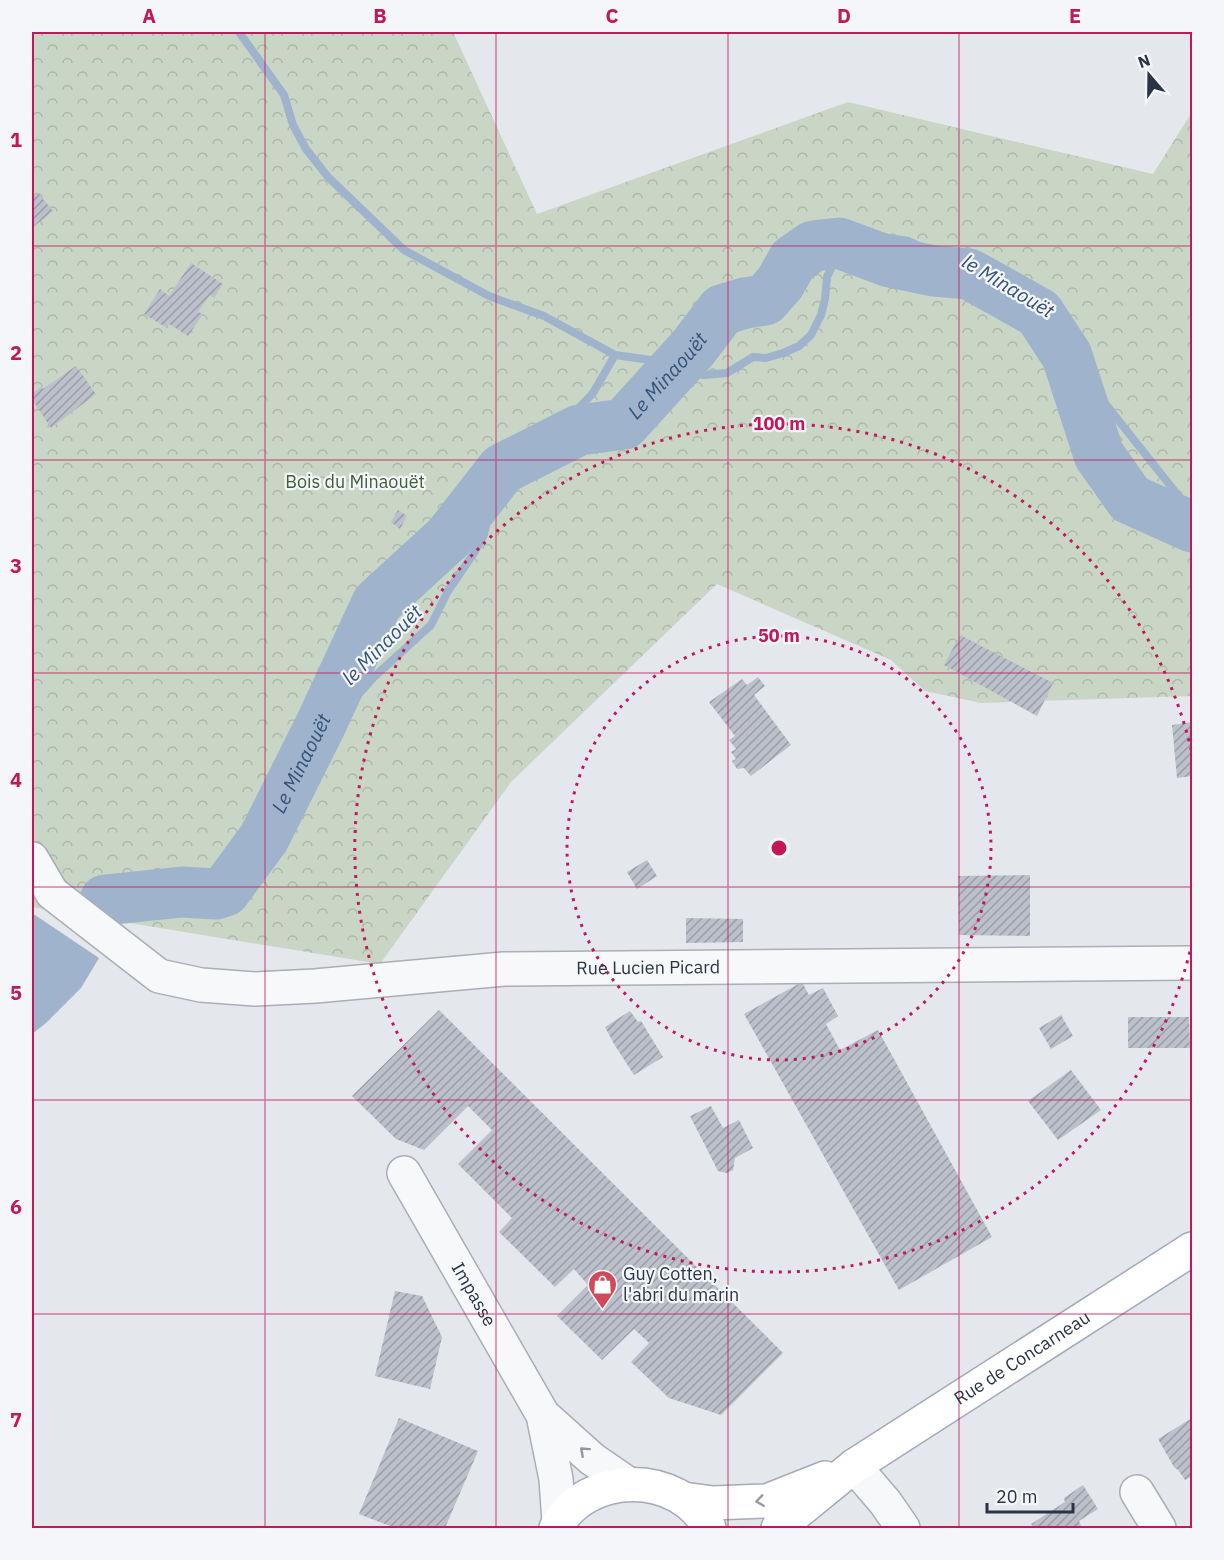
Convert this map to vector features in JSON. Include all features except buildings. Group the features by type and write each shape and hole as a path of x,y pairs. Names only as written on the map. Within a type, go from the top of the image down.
{"main road":[{"name":"Rue de Concarneau","path":"778,1528 854,1466 1192,1249"},
{"name":"Rue de Concarneau","path":"683,1499 713,1503 767,1501 854,1466"},
{"path":"558,1525 578,1502 601,1490 627,1484 656,1486 683,1499 705,1520 709,1528"}],"street":[{"name":"Rue Lucien Picard","path":"32,859 52,893 117,945 159,976 201,985 255,989 315,986 504,969 1192,963"},
{"name":"Impasse","path":"404,1173 543,1415"},
{"path":"543,1415 592,1459 627,1484"},
{"path":"543,1415 556,1479 558,1525"},
{"path":"854,1466 885,1502 903,1528"},
{"path":"1137,1492 1159,1528"}],"green space":[{"name":"Bois du Minaouët","path":"32,32 453,32 537,214 848,102 1153,174 1192,112 1192,696 981,703 925,691 891,660 717,584 511,782 380,964 32,907"}],"water":[{"path":"32,913 99,958 81,988 32,1034"}],"waterway":[{"name":"le Minaouët","path":"239,32 284,95 293,125 306,149 328,177 404,250 489,296 544,316 615,355 651,360 675,369 704,375 727,373 753,357 766,358 799,346 811,335 821,315 827,277 835,260 850,248 866,241 887,238 908,241 928,250 956,279 1034,318 1051,329 1073,363 1192,513"},
{"name":"Le Minaouët","path":"105,900 182,892 216,894 225,891 264,838 321,724 377,603 449,537 502,469 579,430 624,424 693,348 722,310 765,300 780,283 793,260 813,246 839,243 890,262 934,271 969,274 1039,313 1067,356 1099,455 1130,499 1192,527"},
{"name":"le Minaouët","path":"124,915 169,906 213,891 240,871 255,848 280,819 299,785 305,767 310,729 322,715 356,697 374,677 431,625 448,591 484,535 496,479 509,453 522,442 543,436 577,410 593,393 615,355"}],"place":[{"name":"Guy Cotten, l'abri du marin","path":"602,1310"}]}
